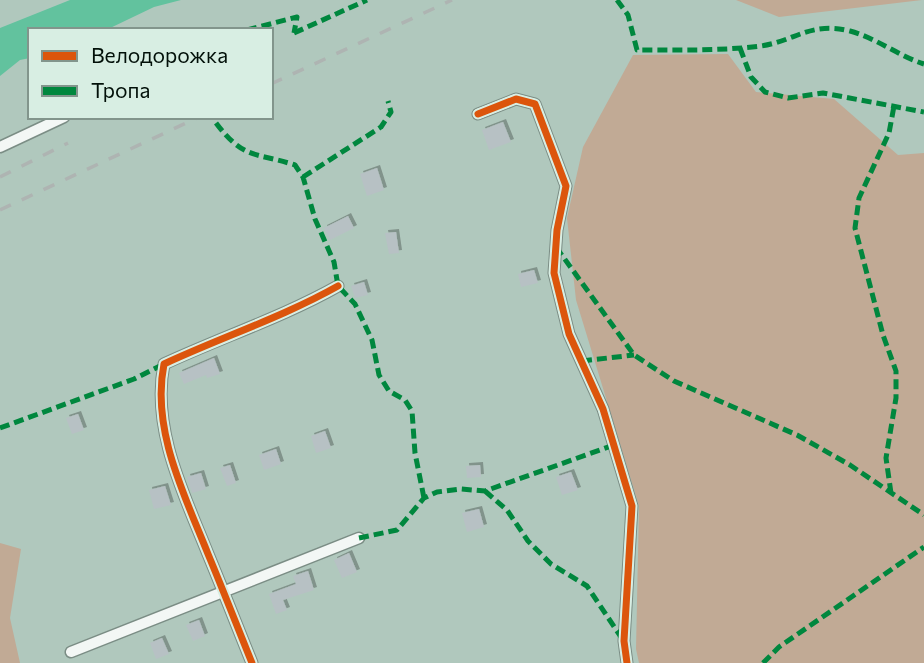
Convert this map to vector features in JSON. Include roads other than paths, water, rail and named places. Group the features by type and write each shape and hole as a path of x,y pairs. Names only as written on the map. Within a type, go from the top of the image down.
{"street":[{"path":"478,114 516,99 535,104 566,186 557,230 554,273 569,334 603,409 632,506 624,641 627,663"},
{"path":"0,147 60,119"},
{"path":"252,663 176,474 165,431 159,386 164,364 220,337 295,310 338,286"},
{"path":"71,652 359,538"}],"railway":[{"path":"273,83 452,0"},
{"path":"0,210 195,119"},
{"path":"0,177 68,143"}]}
